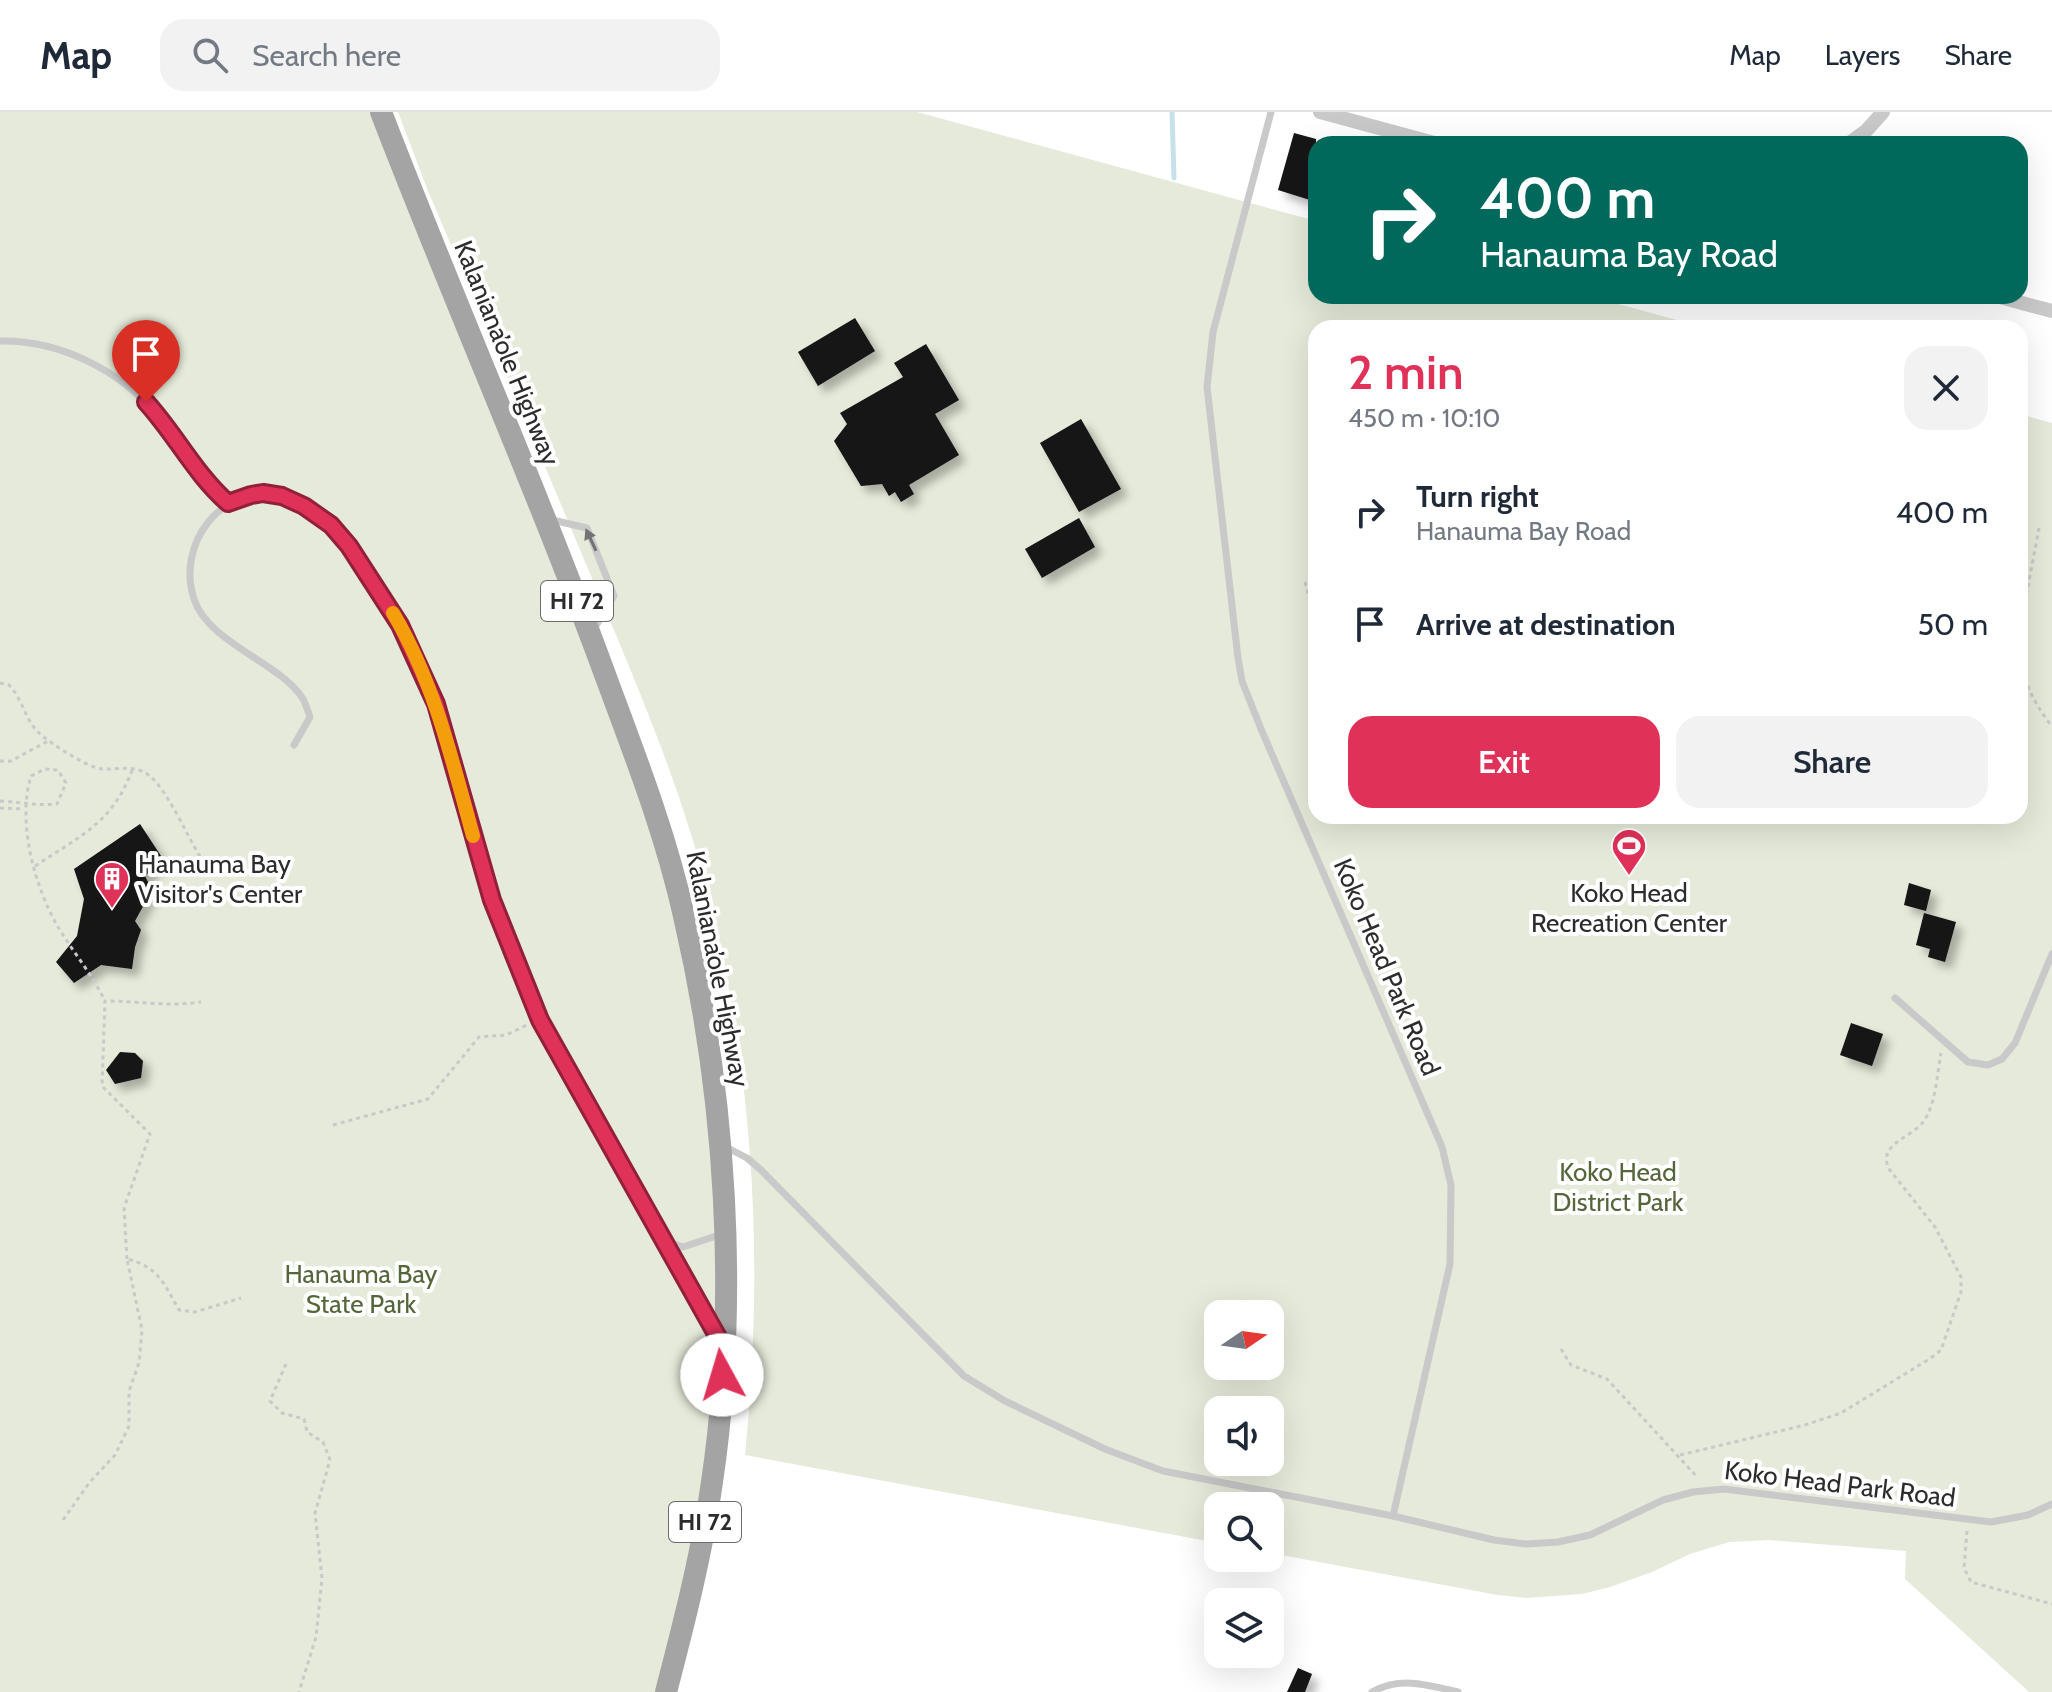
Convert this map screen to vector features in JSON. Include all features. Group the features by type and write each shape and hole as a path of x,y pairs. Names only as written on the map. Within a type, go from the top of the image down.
{"main road":[{"name":"Kalaniana’ole Highway","path":"381,112 429,238 591,635 657,816 684,916 710,1055 722,1145 724,1348 713,1480 693,1588 666,1692"}],"street":[{"path":"1320,112 1408,136"},
{"path":"1859,136 1883,112"},
{"path":"2026,304 2052,311"}],"lane":[{"name":"Koko Head Park Road","path":"1271,112 1213,332 1207,387 1242,681 1442,1147 1451,1185 1450,1264 1393,1516"},
{"path":"0,341 57,349 90,362 120,380 158,415 208,485 228,503"},
{"path":"294,745 310,717 303,699 203,616 194,601 190,573 194,544 209,520 228,503 263,493 294,500 331,525 377,587 406,638 436,704 499,921 540,1020 724,1348"},
{"path":"544,518 587,528 614,596 591,635"},
{"path":"1895,998 1943,1042 1974,1064 1988,1065 2002,1059 2015,1043 2052,954"},
{"name":"Koko Head Park Road","path":"722,1145 754,1164 828,1235 957,1370 996,1395 1105,1449 1163,1471 1510,1542 1550,1543 1590,1535 1663,1500 1708,1490 1755,1491 1968,1519 2008,1521 2052,1504"},
{"path":"663,1240 683,1247 724,1233"},
{"path":"1372,1692 1387,1685 1408,1682 1458,1692"}],"path":[{"path":"2028,597 2039,528"},
{"path":"1305,582 1308,592"},
{"path":"0,683 9,685 19,696 28,719 36,730 50,740 94,767 133,768 151,777 199,855 205,857"},
{"path":"2028,686 2037,706 2052,727"},
{"path":"0,761 11,761 50,740"},
{"path":"35,866 86,835 103,818 127,785 133,768"},
{"path":"0,801 24,802 37,806 57,804 66,783 58,770 45,769 31,776 24,802 28,847 57,925 105,1001 102,1086 150,1134 124,1208 127,1259 142,1330 139,1363 129,1391 129,1426 115,1455 89,1483 63,1520"},
{"path":"0,808 25,809"},
{"path":"105,1001 180,1005 201,1002"},
{"path":"333,1125 428,1099 479,1037 506,1035 540,1020"},
{"path":"1680,1455 1805,1425 1841,1413 1941,1350 1961,1292 1961,1277 1935,1227 1889,1169 1885,1159 1889,1148 1917,1129 1928,1115 1943,1042"},
{"path":"127,1259 146,1264 159,1275 179,1310 195,1312 241,1298"},
{"path":"1561,1349 1571,1365 1607,1379 1680,1455 1708,1490"},
{"path":"286,1364 270,1401 282,1413 304,1419 307,1432 323,1442 330,1460 315,1513 322,1578 316,1637 299,1692"},
{"path":"1968,1519 1964,1568 1971,1582 2052,1604"}],"green space":[{"name":"Hanauma Bay State Park","path":"0,112 381,112 657,816 710,1055 724,1348 666,1692 0,1692"},
{"name":"Koko Head District Park","path":"398,112 917,112 1308,219 1308,304 1618,304 1677,320 1308,320 1308,824 2028,824 2028,416 2052,423 2052,1692 2029,1692 1905,1579 1906,1551 1769,1540 1729,1542 1690,1554 1610,1587 1582,1594 1526,1598 1284,1556 1284,1492 1204,1492 1204,1540 745,1455 754,1314 754,1243 745,1103 724,963 708,894 669,768 428,191"}],"building":[{"path":"1294,133 1308,137 1308,199 1278,190"},
{"path":"855,318 875,351 818,386 798,352"},
{"path":"926,344 959,400 935,414 959,455 909,485 914,494 901,502 895,492 889,496 882,484 861,486 834,441 847,424 840,413 903,377 894,363"},
{"path":"1081,419 1121,489 1079,512 1040,443"},
{"path":"1079,518 1095,547 1042,578 1025,549"},
{"name":"Hanauma Bay Visitor's Center","path":"140,824 163,859 145,876 152,890 135,921 141,930 132,969 101,965 74,983 56,962 77,936 84,899 74,869"},
{"path":"1909,883 1931,890 1926,911 1904,905"},
{"path":"1924,913 1956,922 1945,962 1928,957 1930,949 1916,945"},
{"path":"1851,1023 1883,1034 1872,1066 1840,1055"},
{"path":"120,1052 135,1053 143,1061 141,1078 115,1084 106,1070"},
{"path":"1298,1668 1312,1674 1305,1692 1287,1692"}],"waterway":[{"path":"1172,112 1174,178"}],"slow traffic":[{"path":"393,613 436,704 473,836"}],"place":[{"name":"Koko Head Recreation Center","path":"1629,877"},
{"name":"Hanauma Bay Visitor's Center","path":"112,910"}],"route":[{"path":"146,402 208,485 228,503 263,493 282,496 294,500 331,525 349,546 400,625 436,704 492,900 540,1020 724,1348 722,1375"}]}
